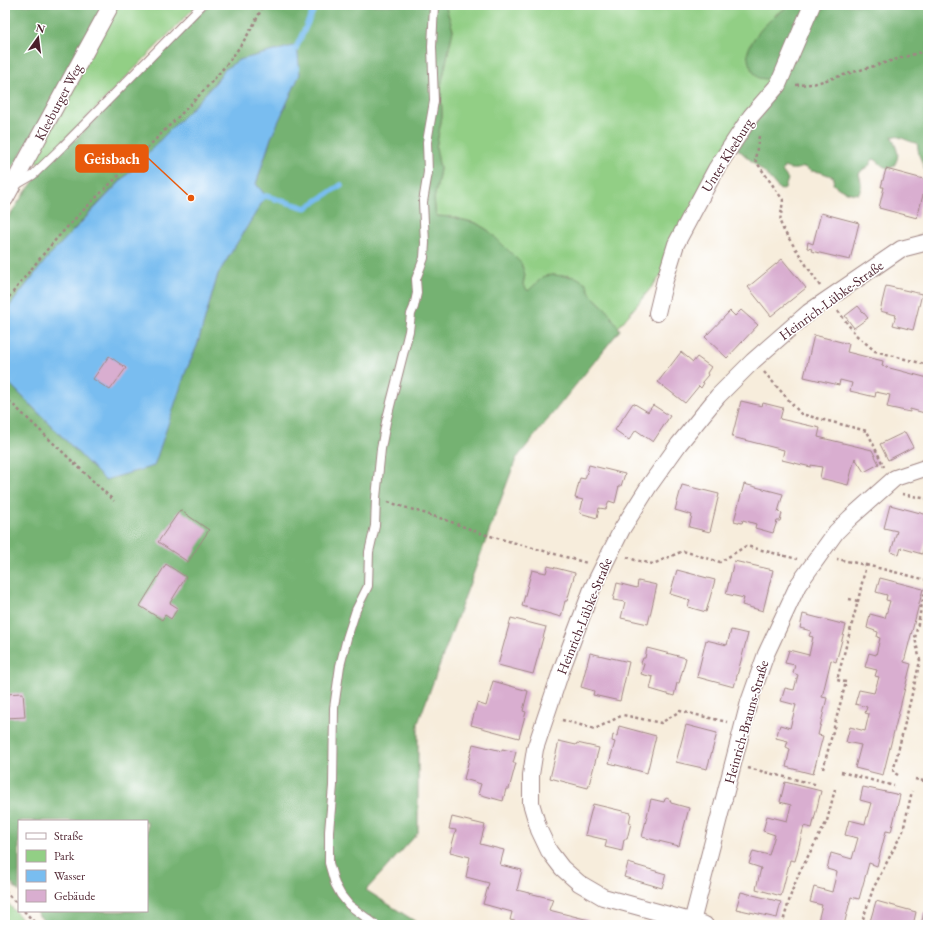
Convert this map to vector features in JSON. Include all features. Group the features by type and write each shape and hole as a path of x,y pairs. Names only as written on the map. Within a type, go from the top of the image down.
{"street":[{"name":"Kleeburger Weg","path":"8,193 111,5"},
{"name":"Unter Kleeburg","path":"657,313 676,244 716,169 751,116 778,85 812,5"},
{"name":"Heinrich-Lübke-Straße","path":"699,923 603,897 579,883 555,860 544,841 531,803 530,789 533,762 535,749 568,648 584,607 622,529 649,486 679,444 718,396 753,361 809,312 901,250 928,242"},
{"name":"Heinrich-Brauns-Straße","path":"699,923 749,702 766,654 798,585 836,532 895,478 928,467"}],"lane":[{"path":"8,193 33,175 63,146 202,5"},
{"path":"376,925 349,905 341,895 335,884 329,863 329,838 333,786 334,708 340,666 347,638 356,610 368,586 369,552 375,526 381,449 386,422 409,331 410,314 417,293 416,279 424,258 424,202 428,172 428,142 434,101 432,47 434,5"}],"path":[{"path":"5,302 41,256 80,214 208,87 245,40 257,20 263,5"},
{"path":"778,85 813,84 928,50"},
{"path":"757,148 755,160 783,200 780,222 784,231 821,288"},
{"path":"842,317 856,335 875,351 928,365"},
{"path":"753,361 784,392 801,414 867,431 884,466 895,478"},
{"path":"5,397 114,501"},
{"path":"391,503 516,544 592,564"},
{"path":"635,560 653,564 683,551 720,562 746,546 816,559 866,565 927,580"},
{"path":"823,769 846,682 837,680 866,565"},
{"path":"898,775 893,772 920,661 915,638 928,575"},
{"path":"849,599 858,601"},
{"path":"546,716 595,729 623,715 661,723 680,711 743,726"},
{"path":"841,772 894,786"},
{"path":"765,773 818,784"},
{"path":"915,779 928,782"},
{"path":"782,925 799,873 827,821 835,789"},
{"path":"861,925 873,888 903,831 912,791"},
{"path":"5,891 18,905"},
{"path":"25,912 37,925"}],"green space":[{"path":"5,5 103,5 42,119 5,180"},
{"path":"116,5 197,5 42,163 37,163 35,159"},
{"path":"207,5 445,5 453,30 441,86 442,116 436,148 440,169 434,199 436,216 451,217 476,223 489,231 521,263 525,275 523,284 528,291 544,276 553,275 576,277 586,283 591,295 607,310 620,330 516,459 418,723 418,833 366,890 421,925 47,925 36,912 148,912 148,820 18,820 18,891 5,876 5,379 105,480 186,371 197,345 218,274 265,196 256,184 271,138 224,70 199,101 76,227 39,269 5,312 5,222 47,164 76,139"},
{"path":"445,5 788,5 788,7 776,14 773,80 664,272 617,329 607,310 591,295 586,283 568,275 562,277 553,275 528,291 523,284 525,275 521,263 489,231 476,223 451,217 436,216 434,199 440,169 436,148 442,116 441,86 453,30"},
{"path":"788,5 928,5 928,177 919,155 917,143 892,136 898,155 896,163 893,167 887,168 882,166 874,159 871,161 869,166 862,170 859,174 861,187 858,194 845,191 833,184 834,177 820,172 811,171 804,167 789,169 784,167 782,171 788,179 785,188 780,190 764,172 732,144 772,80 758,78 749,62 748,51 754,38 759,32 788,7"},
{"path":"5,900 27,925 5,925"}],"water":[{"path":"297,45 300,74 271,138 256,184 266,196 218,274 197,346 186,371 154,466 105,480 5,379 5,312 49,256 193,107 216,82 224,70 239,60"}],"building":[{"path":"886,169 927,180 917,218 879,208 884,187 881,187"},
{"path":"821,213 859,223 850,260 811,251 812,249 807,248 808,242 813,244"},
{"path":"782,259 806,288 771,316 748,287"},
{"path":"886,286 922,294 913,330 893,325 896,315 880,311"},
{"path":"858,306 868,318 854,328 845,316"},
{"path":"741,310 758,325 727,358 705,337 730,311 735,316"},
{"path":"814,335 849,344 847,352 883,361 882,366 928,378 928,414 910,409 910,412 887,407 890,395 876,392 875,397 850,391 852,383 840,380 839,385 804,377"},
{"path":"681,352 693,362 697,357 711,367 707,373 708,375 702,382 704,383 701,388 699,386 685,403 658,382"},
{"path":"109,356 126,368 110,390 93,379"},
{"path":"741,401 762,406 763,403 783,408 780,419 820,428 818,437 872,450 879,464 864,472 855,458 848,485 820,478 822,467 811,465 811,467 782,460 784,450 732,437"},
{"path":"633,403 648,412 653,405 670,416 653,442 636,430 629,440 615,430"},
{"path":"905,432 913,447 888,460 880,444"},
{"path":"589,465 625,474 621,486 619,486 615,503 609,501 606,509 599,508 597,518 580,513 583,500 575,498 580,478 585,479"},
{"path":"744,484 783,494 778,512 782,513 780,521 777,521 773,533 755,528 756,524 743,520 742,523 734,521"},
{"path":"682,485 719,494 710,532 689,527 692,515 675,510"},
{"path":"890,505 928,515 928,533 922,554 901,548 899,555 891,552 897,531 884,528"},
{"path":"180,510 209,530 188,562 158,542"},
{"path":"734,561 773,570 763,611 742,605 744,598 726,594"},
{"path":"166,564 186,577 170,603 178,608 171,619 165,615 162,620 140,606"},
{"path":"548,566 575,573 561,617 522,606 532,570 546,573"},
{"path":"677,570 715,580 706,612 688,607 690,600 670,594"},
{"path":"880,578 923,589 904,662 911,664 883,775 855,768 861,745 846,742 850,727 865,731 869,714 865,713 867,707 855,704 859,690 874,693 879,677 875,676 877,670 865,667 869,653 876,655 880,638 877,637 878,632 867,628 870,614 885,618 890,601 886,600 887,595 876,592"},
{"path":"638,581 657,585 648,624 621,618 625,602 613,600 617,583 637,588"},
{"path":"803,614 846,625 836,662 831,660 822,697 827,698 818,735 823,736 813,774 786,767 790,749 786,747 788,741 776,738 780,725 790,728 796,705 781,701 785,688 794,690 798,675 793,673 795,665 785,663 789,650 809,655 813,637 809,636 811,631 800,628"},
{"path":"511,618 546,627 533,674 498,665"},
{"path":"731,630 748,634 734,687 697,677 706,640 727,645"},
{"path":"647,648 686,658 674,696 650,689 653,677 641,674 644,664 641,663 643,658 645,658"},
{"path":"590,653 629,662 620,701 593,695 594,691 581,687"},
{"path":"493,681 528,691 523,711 526,712 519,738 471,725 477,703 486,706"},
{"path":"23,693 25,717 5,718 5,694"},
{"path":"686,725 717,733 707,769 676,762"},
{"path":"619,726 656,736 647,773 609,763 615,742 612,741 613,735 617,736"},
{"path":"559,741 599,748 588,788 550,778"},
{"path":"473,744 502,751 502,749 516,752 513,763 516,763 509,789 506,789 503,801 478,794 481,784 464,779"},
{"path":"785,782 821,791 812,828 804,826 795,861 790,860 781,896 756,889 761,868 749,864 753,851 769,855 775,835 763,831 767,816 787,821 791,805 780,802"},
{"path":"863,787 900,795 891,832 886,831 877,866 869,863 859,899 851,897 844,925 817,925 822,905 810,902 814,887 832,892 837,872 827,869 831,853 852,859 858,838 845,835 849,820 865,824 871,803 860,800"},
{"path":"667,798 671,803 689,808 679,846 642,837 651,799 664,802"},
{"path":"593,804 631,813 629,823 631,823 627,839 624,839 622,851 605,847 607,840 585,835"},
{"path":"452,817 485,825 480,844 504,850 500,865 522,870 517,890 553,899 549,910 589,920 588,925 531,925 510,920 512,912 483,904 489,883 466,877 470,857 450,852 456,830 449,829"},
{"path":"628,863 666,874 662,888 624,877"},
{"path":"741,892 781,902 777,918 736,909"},
{"path":"876,901 916,912 913,925 869,925"},
{"path":"924,912 928,913 928,925 921,925"}],"waterway":[{"path":"295,50 316,5"},
{"path":"259,198 266,196 306,208 341,185"}],"place":[{"name":"Geisbach","path":"191,198"}]}
